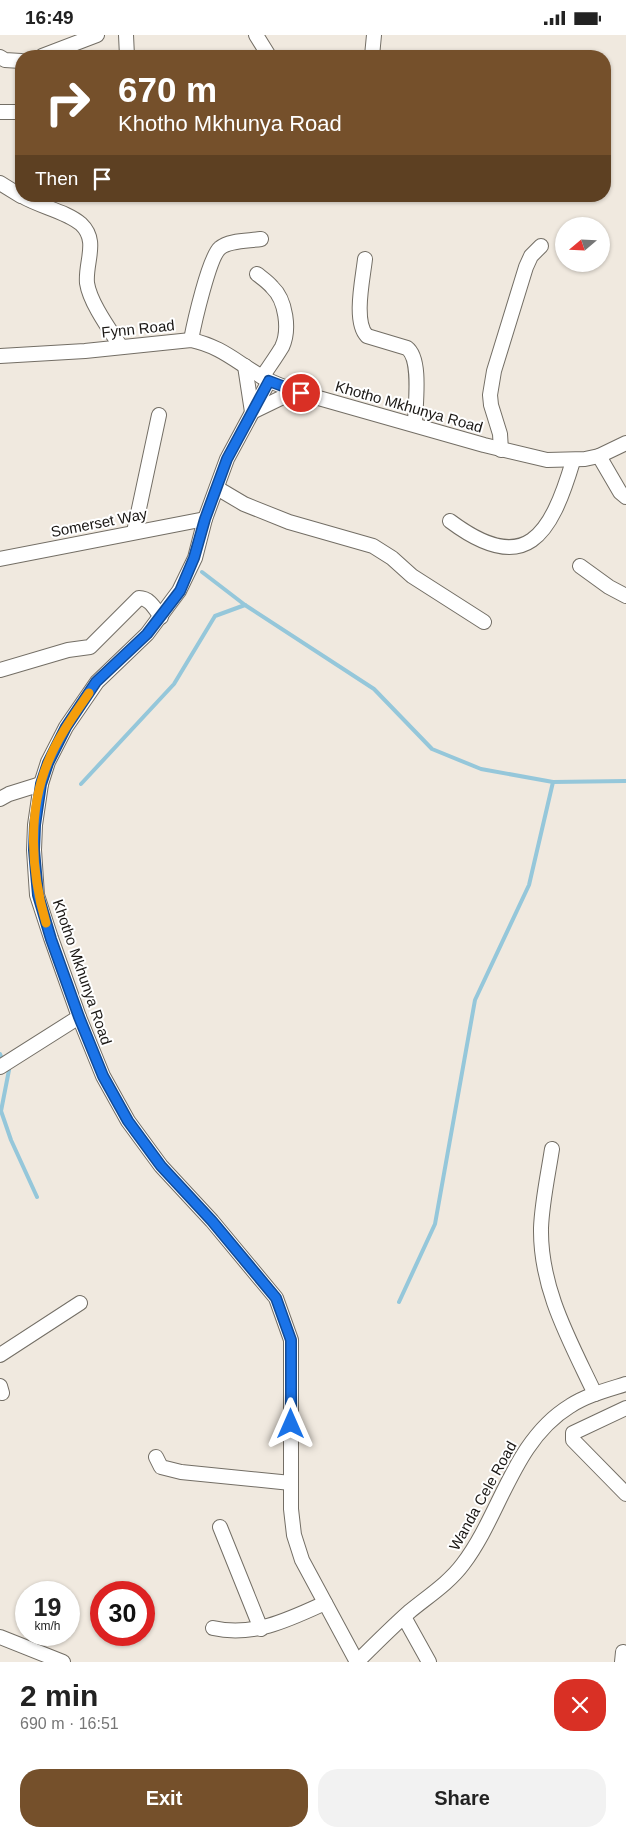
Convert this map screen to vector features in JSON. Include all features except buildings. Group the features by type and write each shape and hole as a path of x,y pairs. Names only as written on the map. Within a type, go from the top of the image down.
{"street":[{"path":"58,50 98,35"},
{"path":"126,35 127,50"},
{"path":"256,35 265,50"},
{"path":"373,50 374,35"},
{"path":"0,57 5,60 15,61"},
{"path":"0,112 15,112"},
{"path":"0,183 15,192"},
{"path":"32,202 65,214 82,225 89,235 92,243 87,283 101,315 121,347"},
{"path":"191,340 197,309 215,253 225,244 261,239"},
{"path":"501,450 500,433 491,405 494,371 526,267 531,256 541,246"},
{"path":"365,259 360,313 362,331 367,336 412,351 416,365 415,424"},
{"path":"257,275 273,287 279,296 286,322 283,345 266,379"},
{"name":"Fynn Road","path":"0,356 85,351 191,340 220,349 266,379"},
{"path":"245,366 252,411 285,396 301,393"},
{"name":"Khotho Mkhunya Road","path":"357,1662 302,1560 294,1535 291,1483 291,1340 276,1298 212,1221 161,1166 138,1137 103,1076 79,1017 38,895 34,850 35,825 41,784 48,763 66,727 96,682 147,634 180,591 194,558 205,519 227,459 266,379 301,393 501,450 547,460 572,461 599,456 626,443"},
{"path":"134,532 159,415"},
{"path":"599,456 620,492 626,497"},
{"path":"450,521 465,532 488,544 512,548 524,545 533,540 554,511 564,490 572,461"},
{"path":"217,488 244,504 289,522 373,546 392,558 412,576 484,622"},
{"name":"Somerset Way","path":"0,559 205,519"},
{"path":"580,566 609,587 626,596"},
{"path":"0,670 68,650 90,647 139,598 144,598 150,602 161,617"},
{"path":"0,799 9,794 41,784"},
{"path":"0,1067 79,1017"},
{"path":"552,1149 541,1227 543,1261 556,1309 595,1394"},
{"path":"0,1355 80,1303"},
{"name":"Wanda Cele Road","path":"357,1662 462,1565 476,1543 527,1448 546,1425 569,1406 595,1394 626,1384"},
{"path":"626,1408 573,1433 572,1436 573,1440 626,1494"},
{"path":"156,1457 161,1467 180,1472 291,1483"},
{"path":"220,1527 261,1629"},
{"path":"213,1628 228,1631 261,1629 325,1603"},
{"path":"404,1617 429,1662"},
{"path":"0,1637 63,1662"}],"waterway":[{"path":"202,572 245,605 374,689 432,749 481,769 553,782 626,781"},
{"path":"81,784 174,684 215,616 245,605"},
{"path":"399,1302 435,1224 475,1000 529,885 553,782"},
{"path":"0,1054 2,1059"},
{"path":"9,1070 1,1111 11,1140 37,1197"}],"slow traffic":[{"path":"46,923 38,895 34,850 37,805 48,763 66,727 89,693"}],"route":[{"path":"291,1424 291,1340 276,1298 260,1277 161,1166 138,1137 103,1076 93,1054 51,939 38,895 34,850 37,805 41,784 48,763 66,727 96,682 147,634 180,591 194,558 205,519 227,459 269,381 301,393"}]}
